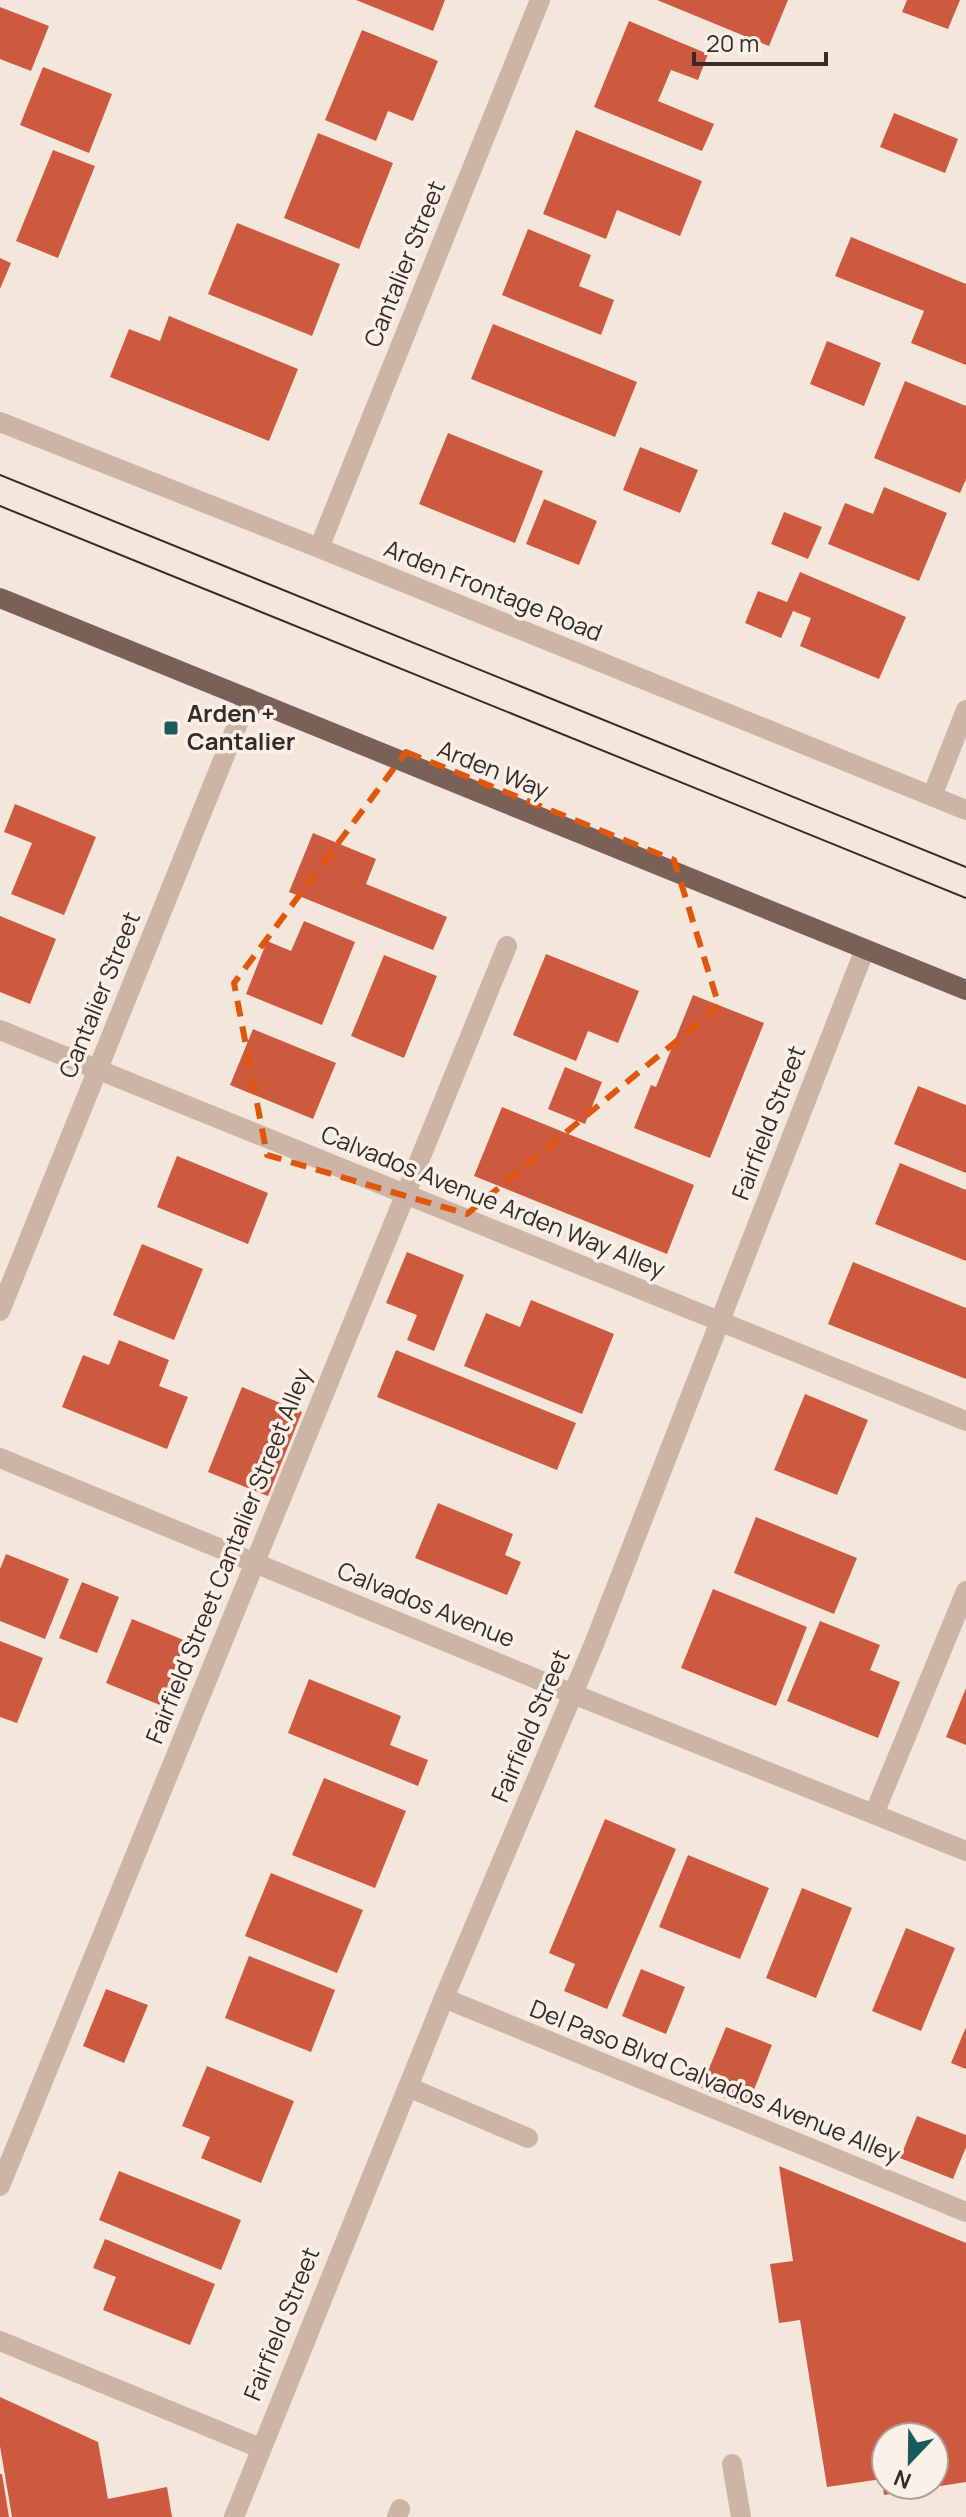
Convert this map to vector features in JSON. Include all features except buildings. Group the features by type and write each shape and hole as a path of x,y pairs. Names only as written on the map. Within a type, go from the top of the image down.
{"main road":[{"name":"Arden Way","path":"0,598 966,990"}],"street":[{"name":"Cantalier Street","path":"319,548 540,0"},
{"name":"Arden Frontage Road","path":"0,422 966,810"},
{"name":"Cantalier Street","path":"0,1311 248,698"},
{"path":"932,796 966,710"},
{"name":"Fairfield Street Cantalier Street Alley","path":"0,2186 507,946"},
{"name":"Fairfield Street","path":"234,2517 444,1998 573,1694 865,949"},
{"name":"Calvados Avenue Arden Way Alley","path":"0,1030 966,1421"},
{"name":"Calvados Avenue","path":"0,1458 573,1694 966,1851"},
{"path":"874,1814 966,1591"},
{"name":"Del Paso Blvd Calvados Avenue Alley","path":"444,1998 966,2212"},
{"path":"408,2087 528,2138"},
{"path":"0,2341 260,2448"},
{"path":"732,2464 741,2517"}],"highlighted area":[{"path":"406,752 674,860 719,1006 467,1214 267,1155 234,983"}],"tram line":[{"path":"0,475 966,867"},
{"path":"0,506 966,898"}],"place":[{"name":"Arden + Cantalier","path":"171,728"}]}
